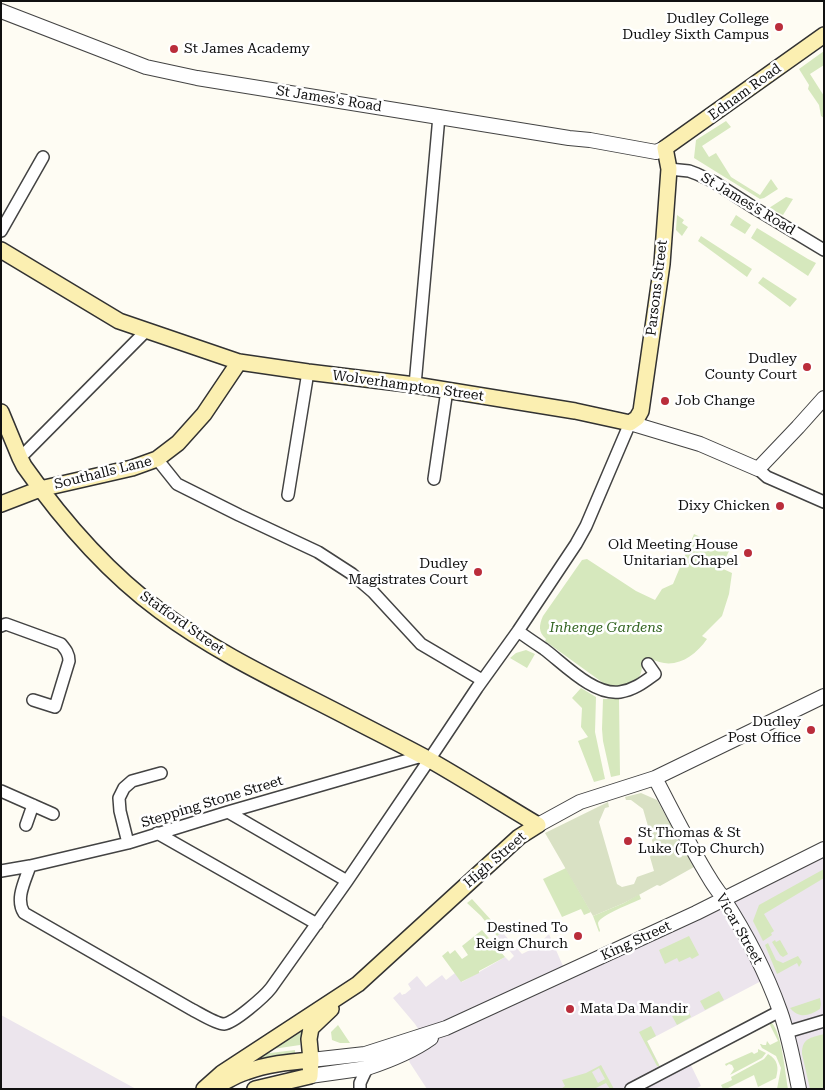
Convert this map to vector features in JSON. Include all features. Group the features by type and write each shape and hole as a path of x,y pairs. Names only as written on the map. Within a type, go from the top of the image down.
{"main road":[{"name":"Ednam Road","path":"666,148 824,35"},
{"name":"Parsons Street","path":"630,423 641,412 661,268 669,170 666,148"},
{"name":"Wolverhampton Street","path":"1,250 119,321 239,362 415,384 575,411 630,423"},
{"name":"Southalls Lane","path":"1,504 40,488 132,468 157,459 178,443 204,414 239,362"},
{"name":"Stafford Street","path":"1,412 20,458 62,516 129,586 167,616 201,640 426,758 538,825"},
{"name":"High Street","path":"204,1089 222,1073 358,984 519,837 538,825"},
{"path":"255,1089 310,1076 312,1060 311,1028 358,984"},
{"path":"212,1089 245,1072 286,1062 312,1060"}],"street":[{"name":"St James's Road","path":"1,10 146,66 197,78 656,152 666,148"},
{"path":"415,384 440,116"},
{"path":"1,231 43,156"},
{"name":"St James's Road","path":"669,170 688,170 714,182 824,250"},
{"path":"20,458 146,331"},
{"path":"288,495 308,372"},
{"path":"434,479 447,390"},
{"path":"758,469 821,406"},
{"path":"30,866 20,898 20,907 24,913 218,1023 225,1024 233,1020 262,998 271,988 346,881 426,758 518,631 576,544 586,526 630,423"},
{"name":"Wolverhampton Street","path":"630,423 700,444 758,469 767,477 824,502"},
{"path":"157,459 177,484 318,552 352,574 372,592 421,644 482,680"},
{"path":"1,626 6,624 61,644 69,655 69,661 55,707 33,700"},
{"path":"518,631 582,678 599,689 608,692 627,691 638,686 655,674 648,664"},
{"name":"High Street","path":"538,825 580,802 655,778 824,696"},
{"name":"Stepping Stone Street","path":"5,871 128,843 228,812 426,758"},
{"path":"128,843 120,811 119,798 124,788 132,782 161,772"},
{"name":"Vicar Street","path":"655,778 695,854 724,899 767,978 786,1032 798,1089"},
{"path":"1,791 53,814"},
{"path":"26,825 33,805"},
{"path":"228,812 346,881"},
{"path":"157,833 317,924"},
{"name":"King Street","path":"312,1060 365,1054 446,1028 608,954 824,849"},
{"path":"631,1089 780,1011"},
{"path":"786,1032 824,1021"},
{"name":"King Street","path":"310,1076 376,1065 422,1045 446,1028"},
{"path":"360,1089 360,1083 367,1068"}],"shaded area":[{"path":"824,849 824,1089 799,1089 767,978 647,1041 663,1072 688,1059 701,1086 695,1089 427,1089 410,1063 403,1047 424,1038 393,998 400,992 402,995 411,989 408,984 417,976 426,987 442,975 446,980 455,973 462,982 505,957 509,961 514,956 497,936 502,932 522,954 534,948 549,934 566,973"},
{"path":"1,1015 136,1089 1,1089"}],"green space":[{"path":"824,51 824,65 810,74 824,96 824,118 821,116 819,105 808,89 809,85 799,69"},
{"path":"726,121 731,127 702,146 709,157 716,153 731,177 760,195 771,179 778,189 764,198 760,199 694,158 696,140"},
{"path":"786,197 793,199 783,215 769,208"},
{"path":"677,215 684,220 682,223 688,227 682,236 676,230"},
{"path":"736,215 751,225 745,234 730,225"},
{"path":"757,228 816,263 808,276 751,238"},
{"path":"701,236 752,269 747,277 698,241"},
{"path":"763,277 797,299 790,307 758,283"},
{"name":"Inhenge Gardens","path":"694,534 729,551 721,568 732,573 729,594 722,616 702,636 707,639 689,657 674,663 658,662 650,658 641,663 641,673 635,681 625,686 613,687 606,685 545,641 546,639 540,628 543,616 582,560 587,559 636,591 655,600 662,589 673,584"},
{"path":"526,650 535,654 527,668 510,658 516,653"},
{"path":"581,688 596,697 595,732 605,779 594,782 578,741 588,737 581,727 582,708 572,698"},
{"path":"603,699 619,699 620,775 611,777 603,741"},
{"path":"641,793 657,800 694,867 660,886 657,885 624,903 593,916 545,833 608,802 609,807 605,808 599,822 617,884 622,887 634,884 637,877 654,871 650,857 654,847 643,809 631,800 626,800 625,797"},
{"path":"566,868 591,912 584,915 581,909 562,917 543,879"},
{"path":"824,869 824,878 764,914 774,931 771,933 772,935 763,941 753,921 759,905"},
{"path":"639,894 641,899 604,916 598,923 599,932 593,916 624,903"},
{"path":"472,899 502,932 497,936 481,916 467,903"},
{"path":"482,930 505,957 461,982 442,956 448,951 450,954 455,950 462,959 468,955 462,946"},
{"path":"689,936 699,955 679,962 677,958 665,964 659,950"},
{"path":"775,940 776,942 780,940 788,954 783,957 780,955 772,942"},
{"path":"768,943 776,960 783,963 798,956 802,962 799,967 797,963 777,974 765,945"},
{"path":"719,991 724,1000 705,1010 700,1001"},
{"path":"820,998 820,1009 808,1015 797,1014 790,1008"},
{"path":"687,1008 691,1017 677,1025 672,1016"},
{"path":"769,1023 772,1023 778,1036 783,1054 788,1089 777,1089 781,1068 776,1056 762,1048 760,1044 766,1045 767,1041 770,1045 778,1041"},
{"path":"338,1025 350,1043 340,1043 332,1040 331,1032"},
{"path":"302,1026 300,1045 273,1049 271,1047"},
{"path":"651,1026 656,1036 647,1041 660,1067 657,1066 639,1032"},
{"path":"824,1034 824,1089 810,1089 802,1054 803,1045 808,1040"},
{"path":"758,1049 766,1053 762,1058 730,1075 734,1069 732,1065 726,1066 725,1064 752,1052 754,1054 758,1052"},
{"path":"268,1050 270,1053 295,1050 295,1053 258,1061 256,1058"},
{"path":"768,1054 777,1064 776,1078 758,1087 754,1075 723,1089 721,1085 732,1080 731,1077 764,1059"},
{"path":"601,1065 614,1089 610,1089 606,1083 594,1089 561,1089 565,1086 562,1080 586,1073","holes":["599,1068 605,1079 598,1083 592,1072"]}],"place":[{"name":"Dudley College Dudley Sixth Campus","path":"779,27"},
{"name":"St James Academy","path":"174,49"},
{"name":"Dudley County Court","path":"807,367"},
{"name":"Job Change","path":"665,401"},
{"name":"Dixy Chicken","path":"780,506"},
{"name":"Old Meeting House Unitarian Chapel","path":"748,553"},
{"name":"Dudley Magistrates Court","path":"478,572"},
{"name":"Dudley Post Office","path":"811,730"},
{"name":"St Thomas & St Luke (Top Church)","path":"628,841"},
{"name":"Destined To Reign Church","path":"578,936"},
{"name":"Mata Da Mandir","path":"570,1009"}]}
